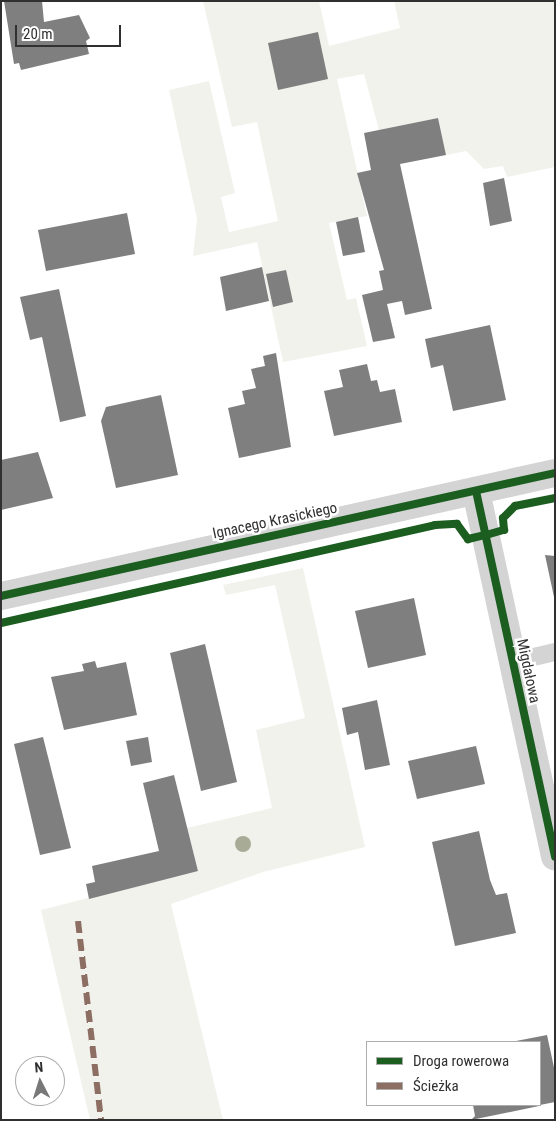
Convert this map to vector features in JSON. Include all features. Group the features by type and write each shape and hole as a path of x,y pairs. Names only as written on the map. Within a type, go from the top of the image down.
{"street":[{"name":"Ignacego Krasickiego","path":"1,596 555,473"},
{"name":"Migdałowa","path":"476,491 555,857"}],"lane":[{"path":"512,662 555,652"}],"shaded area":[{"path":"203,1 319,1 329,46 400,28 394,1 555,1 555,167 507,177 503,166 484,169 466,151 446,155 438,118 379,130 364,74 337,79 367,216 329,223 347,300 356,298 367,346 283,362 257,242 193,256 197,219 169,90 209,81 235,193 221,197 229,232 278,221 257,122 232,127"},
{"path":"303,568 365,847 263,872 171,904 223,1120 90,1120 41,910 198,870 187,828 272,808 256,730 305,718 275,585 226,595 223,585"}],"building":[{"path":"4,1 42,1 44,22 79,15 90,38 86,41 89,54 21,70 19,63 14,64"},
{"path":"318,32 328,79 278,90 268,43"},
{"path":"438,118 446,155 400,164 432,309 405,315 402,301 387,304 395,338 373,342 362,295 383,290 379,271 384,270 357,173 371,170 364,133"},
{"path":"504,178 512,221 490,226 483,183"},
{"path":"127,213 135,254 46,271 38,230"},
{"path":"358,217 365,252 343,256 336,222"},
{"path":"262,267 269,301 226,311 220,277"},
{"path":"286,270 293,302 273,307 266,274"},
{"path":"59,289 86,416 60,422 42,337 30,340 20,297"},
{"path":"490,325 506,400 453,411 443,365 431,368 425,339"},
{"path":"276,353 291,447 239,458 228,408 245,404 242,391 256,388 251,369 265,366 263,356"},
{"path":"367,364 371,381 377,380 380,392 395,389 402,422 334,436 324,391 343,387 339,370"},
{"path":"161,395 178,475 116,488 101,421 106,407"},
{"path":"38,452 53,498 1,510 1,460"},
{"path":"545,555 555,556 555,597 554,597"},
{"path":"414,598 426,655 368,668 355,611"},
{"path":"205,644 237,782 201,791 170,653"},
{"path":"95,661 97,668 126,662 137,715 64,730 51,677 84,671 82,664"},
{"path":"377,700 390,765 365,770 358,732 347,735 342,708"},
{"path":"43,737 71,848 40,855 14,744"},
{"path":"148,737 152,762 131,766 126,741"},
{"path":"476,746 485,784 417,799 408,761"},
{"path":"174,775 198,871 89,899 86,884 95,882 92,866 159,851 143,783"},
{"path":"479,831 490,880 496,895 507,893 516,933 455,946 432,842"},
{"path":"547,1035 555,1072 555,1102 541,1105 541,1041 516,1041"},
{"path":"473,1106 539,1106 471,1120 475,1116"}],"marked path":[{"path":"78,921 101,1120"}],"cycle path":[{"path":"1,596 555,473"},
{"path":"476,491 555,857"},
{"path":"1,623 435,525 457,524 468,539 486,535 504,530 503,518 515,506 555,498"}]}
